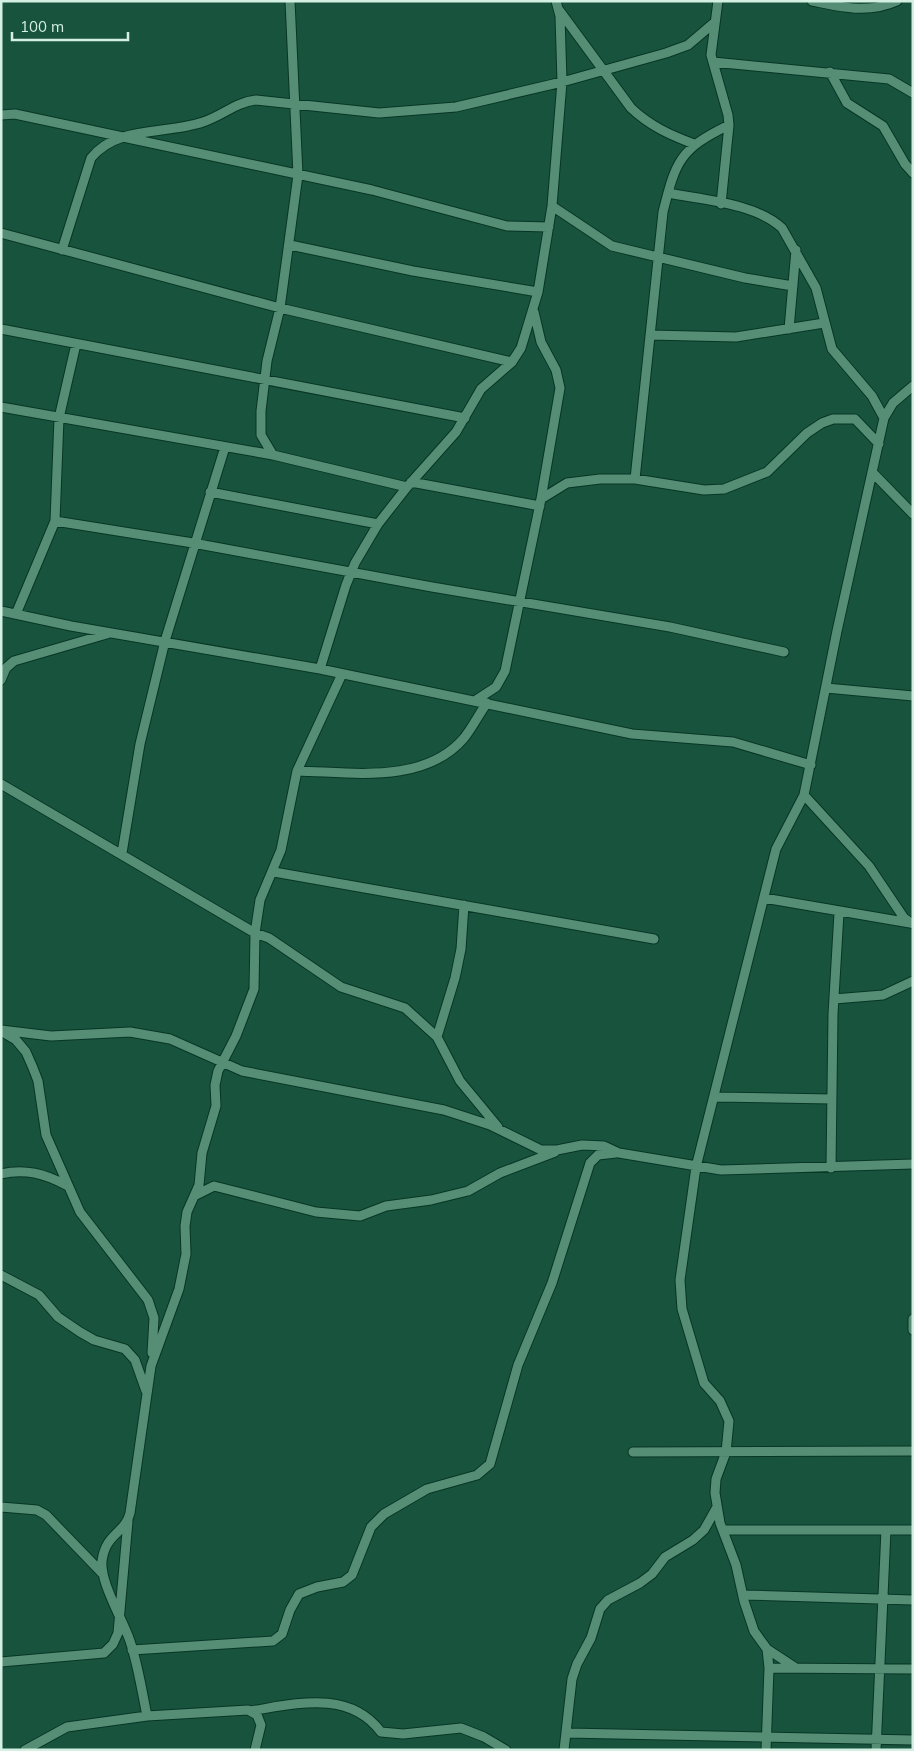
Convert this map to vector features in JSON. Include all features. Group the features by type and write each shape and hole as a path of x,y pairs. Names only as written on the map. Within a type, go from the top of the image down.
{"street":[{"path":"273,455 261,435 266,378 290,245 298,174 290,1"},
{"path":"812,1 870,10 897,1"},
{"path":"720,3 712,45 713,62 729,125 721,204"},
{"path":"558,5 631,108 645,122 665,133 694,144"},
{"path":"320,669 351,572 378,524 465,418 482,389 512,362 521,348 534,311 552,206 562,82 558,5"},
{"path":"62,250 91,158 99,148 121,136 189,126 214,118 249,100 263,100 351,112 413,112 456,107 562,82 666,53 688,45 715,22"},
{"path":"713,62 889,79 913,93"},
{"path":"830,72 847,103 883,126 905,164 913,173"},
{"path":"1,115 14,114 372,190 507,226 549,227"},
{"path":"635,479 663,212 683,155 694,144 729,125"},
{"path":"668,194 721,204 766,216 782,228 816,288 832,349 872,396 884,418"},
{"path":"552,206 605,242 745,278 793,286"},
{"path":"1,233 280,308 512,362"},
{"path":"290,245 413,271 538,292"},
{"path":"789,329 796,250"},
{"path":"476,700 496,687 505,671 518,600 540,503 560,388 556,370 540,342 534,311"},
{"path":"650,335 736,337 824,323"},
{"path":"1,329 266,378 465,418"},
{"path":"16,614 54,521 57,509 59,418 76,344"},
{"path":"796,1668 767,1649 754,1631 736,1565 723,1530 717,1507 716,1479 726,1452 729,1421 720,1402 704,1383 682,1309 680,1280 696,1167 776,849 804,795 837,631 884,418 893,403 913,386"},
{"path":"1,407 273,455 409,484 540,503 567,483 600,479 635,479 704,490 724,489 767,472 807,433 833,419 855,419 879,444"},
{"path":"122,853 140,744 165,641 193,543 225,447"},
{"path":"873,473 913,514"},
{"path":"210,492 378,524"},
{"path":"54,521 193,543 670,627 784,652"},
{"path":"1,611 320,669 430,694 476,700 632,734 733,742 811,765"},
{"path":"1,680 6,668 14,661 112,632"},
{"path":"151,1366 179,1289 186,1254 186,1219 199,1185 202,1153 216,1106 215,1085 222,1062 236,1036 254,989 255,933 260,900 274,872 284,838 297,771 342,674"},
{"path":"826,688 913,696"},
{"path":"297,771 388,772 428,763 444,754 463,739 486,703"},
{"path":"1,784 122,853 255,933 276,942 341,987 405,1008 437,1037 460,1081 502,1131"},
{"path":"804,795 868,866 911,924"},
{"path":"274,872 654,939"},
{"path":"764,898 838,913 911,924"},
{"path":"437,1037 455,978 461,949 464,905"},
{"path":"831,1168 834,999 838,913"},
{"path":"834,999 883,995 913,981"},
{"path":"1,1030 51,1036 130,1032 170,1039 242,1071 444,1110 502,1131 542,1150 557,1150"},
{"path":"1,1030 16,1040 26,1052 33,1068 38,1081 46,1135 66,1185 80,1212 148,1300 154,1318 151,1366 128,1521 120,1617 115,1639 104,1653 1,1662"},
{"path":"715,1097 832,1099"},
{"path":"193,1197 214,1186 316,1212 360,1216 386,1206 431,1200 468,1191 500,1173 557,1150 582,1145 604,1146 619,1153 696,1167 738,1170 913,1164"},
{"path":"132,1650 273,1641 282,1634 290,1610 299,1594 317,1587 343,1582 352,1575 371,1527 384,1514 427,1489 477,1474 490,1464 518,1365 552,1283 590,1163 598,1155 619,1153"},
{"path":"1,1174 34,1172 66,1185"},
{"path":"1,1275 39,1295 58,1317 80,1332 94,1340 125,1349 135,1360 146,1393"},
{"path":"913,1319 913,1330"},
{"path":"633,1452 913,1451"},
{"path":"1,1507 37,1510 46,1515 103,1575"},
{"path":"564,1750 572,1679 577,1664 591,1638 600,1609 608,1600 640,1583 652,1574 665,1557 704,1530 717,1507"},
{"path":"128,1521 107,1541 102,1563 103,1575 132,1650 147,1716"},
{"path":"723,1530 913,1530"},
{"path":"876,1750 886,1530"},
{"path":"743,1595 913,1600"},
{"path":"766,1750 769,1668 767,1649"},
{"path":"769,1668 913,1669"},
{"path":"26,1750 67,1727 147,1716 250,1711 313,1702 339,1704 354,1708 375,1724 381,1732 403,1734 461,1728 484,1737 506,1750"},
{"path":"250,1711 257,1714 261,1724 255,1750"},
{"path":"567,1732 913,1740"}]}
